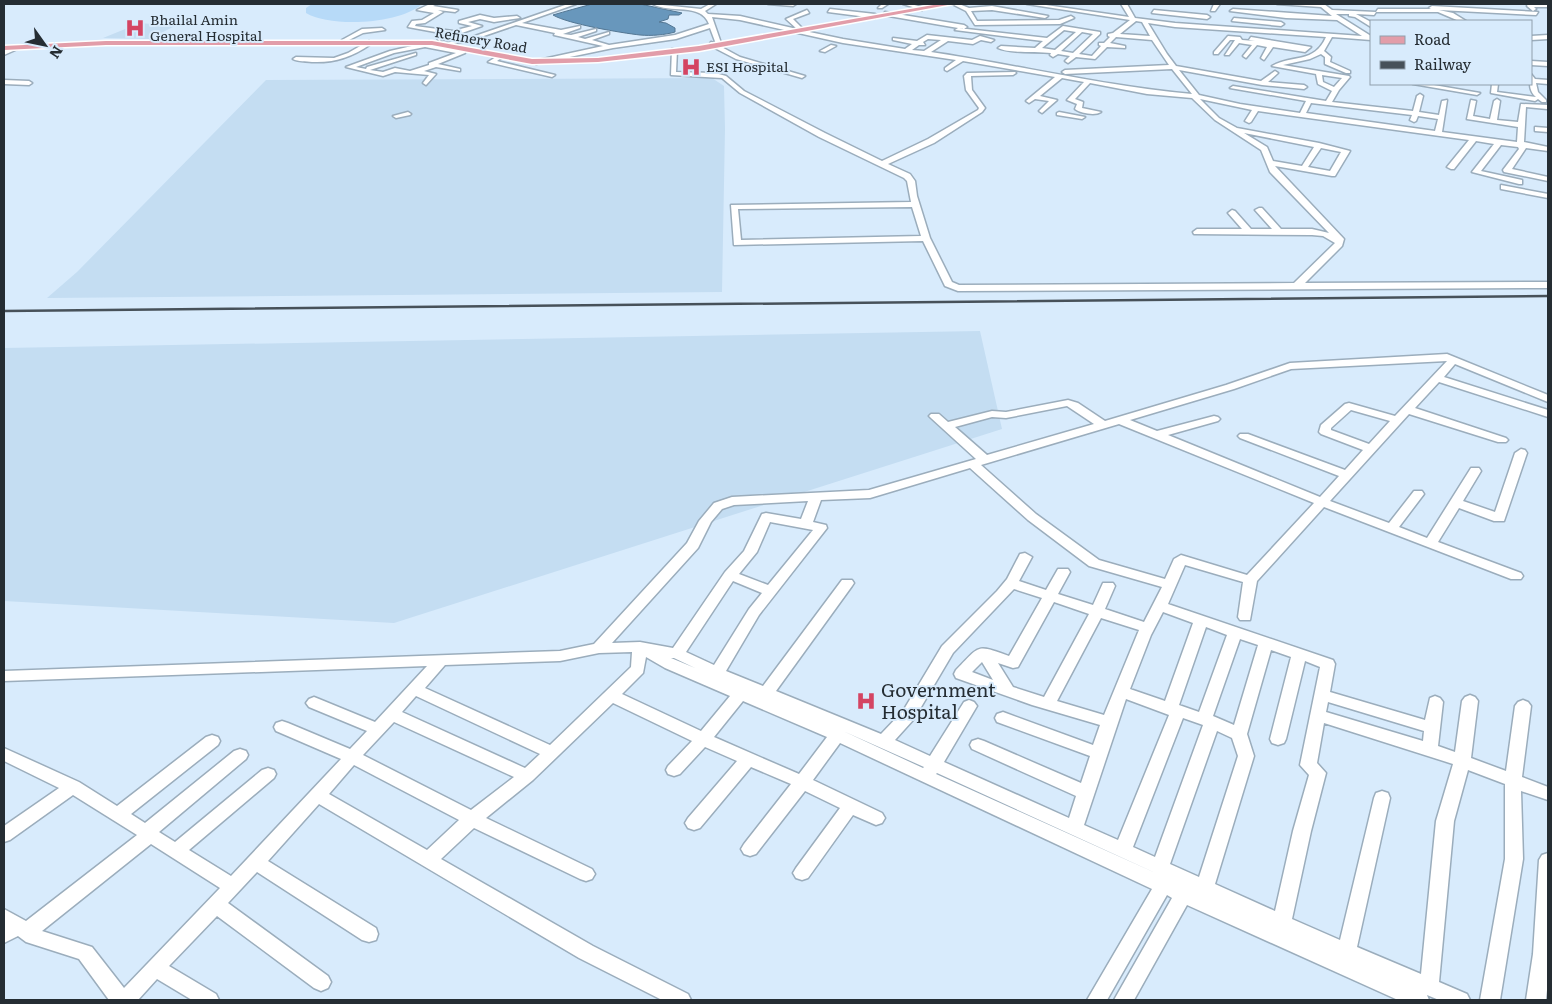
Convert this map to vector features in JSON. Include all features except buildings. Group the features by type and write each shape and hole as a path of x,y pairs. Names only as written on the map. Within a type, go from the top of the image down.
{"main road":[{"name":"Refinery Road","path":"10,47 106,43 445,42 501,56 538,61 586,60 675,51 938,4"},
{"name":"Refinery Road","path":"872,16 921,7 954,4"},
{"name":"Refinery Road","path":"10,47 89,41 345,40 445,42 538,61"}],"street":[{"path":"434,4 420,10 440,12 423,22 414,22 411,27 453,33 479,26 461,22 503,12"},
{"path":"449,4 456,8"},
{"path":"445,42 473,38 562,4"},
{"path":"512,23 573,4"},
{"path":"656,4 761,22 812,36 859,44 907,50 926,55 941,51"},
{"path":"704,11 713,4"},
{"path":"771,4 793,4"},
{"path":"906,4 921,7"},
{"path":"954,4 1067,20"},
{"path":"1000,4 1079,16"},
{"path":"1030,4 1079,16"},
{"path":"1044,4 1129,19 1206,19"},
{"path":"1119,4 1129,19"},
{"path":"1124,4 1129,19"},
{"path":"969,7 975,23 1059,22 1092,14 1144,21 1214,12 1218,4"},
{"path":"1280,4 1359,7"},
{"path":"1280,4 1294,22"},
{"path":"1297,4 1308,17"},
{"path":"1312,4 1326,17"},
{"path":"1423,4 1438,8 1461,20"},
{"path":"1470,4 1476,9"},
{"path":"1230,24 1233,11 1237,5"},
{"path":"1324,5 1335,15 1370,37"},
{"path":"1542,18 1529,5 1548,5"},
{"path":"1510,6 1523,18"},
{"path":"426,7 456,8"},
{"path":"1294,22 1308,17 1420,11 1438,8 1536,13"},
{"path":"1233,11 1245,10 1276,13 1294,22 1357,30"},
{"path":"704,11 740,12"},
{"path":"704,11 712,26 714,44 738,58 802,76"},
{"path":"830,11 872,16"},
{"path":"1386,16 1426,16 1420,11"},
{"path":"795,30 790,20 807,12"},
{"path":"1281,24 1271,26 1230,24 1179,18 1154,12 1305,50"},
{"path":"1271,26 1276,13"},
{"path":"885,14 964,27"},
{"path":"1092,14 1086,18 1105,21"},
{"path":"1335,15 1356,16 1370,24"},
{"path":"748,20 756,16"},
{"path":"994,16 1043,16"},
{"path":"1073,25 1079,16"},
{"path":"482,18 494,20 526,17"},
{"path":"761,22 769,18"},
{"path":"1111,39 1129,19"},
{"path":"1144,21 1153,38 1194,95 1232,129 1262,147 1274,171 1338,237 1340,243"},
{"path":"1294,22 1348,24"},
{"path":"512,23 561,32"},
{"path":"1230,24 1242,35 1256,43 1305,50"},
{"path":"538,61 613,46 667,38 712,26"},
{"path":"1011,27 1050,26 1080,30 1089,42"},
{"path":"1038,35 1050,26"},
{"path":"578,27 556,34 613,46"},
{"path":"1028,56 1063,28"},
{"path":"345,40 362,31 382,30"},
{"path":"570,38 594,30"},
{"path":"958,30 1009,39 1089,42 1111,39 1130,43"},
{"path":"1050,57 1080,30"},
{"path":"586,41 607,32"},
{"path":"445,42 453,33"},
{"path":"1056,33 1074,36 1089,42"},
{"path":"812,36 830,34 873,40"},
{"path":"1047,41 1062,47 1137,34"},
{"path":"1304,34 1329,37 1370,37"},
{"path":"1216,53 1228,38 1242,35 1304,34 1370,37"},
{"path":"1242,35 1296,39"},
{"path":"1227,54 1242,35"},
{"path":"1305,50 1318,36"},
{"path":"907,50 927,37 988,45"},
{"path":"1262,82 1286,61 1309,57 1322,52 1329,37"},
{"path":"1532,37 1546,37"},
{"path":"1532,37 1548,46"},
{"path":"951,46 966,48 980,38 996,40"},
{"path":"1009,39 999,50 1024,48 1056,52 1089,42 1111,39 1153,38"},
{"path":"894,39 919,43 952,57 1088,82 1148,92 1196,96 1257,109 1548,149"},
{"path":"936,60 947,39"},
{"path":"1111,39 1124,47"},
{"path":"1111,39 1117,52"},
{"path":"1068,61 1089,42"},
{"path":"335,61 359,50 369,43"},
{"path":"1246,56 1256,43"},
{"path":"817,44 849,48 859,44"},
{"path":"426,83 433,74 395,70 383,74 349,67 409,47 425,45 463,52"},
{"path":"1264,58 1271,45"},
{"path":"823,51 833,46"},
{"path":"4,53 10,47"},
{"path":"362,71 424,51 409,47"},
{"path":"1284,56 1288,47"},
{"path":"413,72 472,50"},
{"path":"675,51 673,74 724,77 742,92 822,135 907,176 911,181 926,238 948,284 958,288 1548,284"},
{"path":"926,55 941,51"},
{"path":"1322,52 1328,57 1327,63 1348,72"},
{"path":"501,56 491,62 552,75"},
{"path":"403,57 458,70"},
{"path":"296,59 360,63"},
{"path":"946,69 962,59"},
{"path":"1009,66 1016,60 1035,63"},
{"path":"966,70 978,61"},
{"path":"1532,62 1548,64"},
{"path":"882,164 931,141 980,111 982,108 969,89 968,74 1114,71 1173,67 1283,86 1301,85 1305,78"},
{"path":"1532,68 1548,70"},
{"path":"1275,69 1305,78 1319,76"},
{"path":"1265,72 1275,69 1319,76 1347,77 1329,100"},
{"path":"1283,86 1290,75"},
{"path":"1042,111 1054,100 1031,99 1060,76"},
{"path":"1319,76 1321,84 1335,90"},
{"path":"1532,78 1548,82"},
{"path":"4,82 29,83"},
{"path":"1079,114 1077,108 1081,103 1070,100 1088,82"},
{"path":"1532,82 1538,100"},
{"path":"1413,85 1478,90 1464,85"},
{"path":"1495,85 1494,93 1538,100"},
{"path":"1525,85 1529,93 1548,107"},
{"path":"1233,88 1307,102 1389,113 1416,113 1441,117"},
{"path":"1249,121 1257,109 1272,94"},
{"path":"1229,95 1294,105"},
{"path":"1412,130 1420,96"},
{"path":"1307,102 1329,100 1389,113"},
{"path":"1438,133 1445,101"},
{"path":"1473,101 1468,118 1521,125"},
{"path":"1493,122 1497,101"},
{"path":"1302,115 1307,102"},
{"path":"1502,178 1523,149 1520,142 1523,105 1548,107"},
{"path":"1059,114 1098,112"},
{"path":"1384,127 1389,113"},
{"path":"396,116 408,114"},
{"path":"1232,129 1345,150 1333,174 1326,175 1270,164"},
{"path":"1538,129 1548,130"},
{"path":"1451,167 1475,138"},
{"path":"1499,142 1476,171 1548,188"},
{"path":"1303,170 1319,145"},
{"path":"1508,171 1548,179"},
{"path":"1482,182 1548,196"},
{"path":"916,204 734,207 737,243 926,238"},
{"path":"1259,210 1280,232"},
{"path":"1232,213 1249,232"},
{"path":"1197,232 1320,232 1331,236 1340,243"},
{"path":"1297,286 1340,243"},
{"path":"599,648 693,545 705,521 718,506 732,501 870,494 1230,387 1290,366 1447,357 1548,399"},
{"path":"1245,617 1250,580 1454,359"},
{"path":"1437,378 1548,414"},
{"path":"946,426 994,414 1006,415 1068,403 1104,425"},
{"path":"1372,449 1329,434 1325,432 1325,427 1349,406 1398,420"},
{"path":"1408,410 1502,440"},
{"path":"935,416 1032,517 1094,563 1170,585"},
{"path":"1156,435 1214,419"},
{"path":"1120,420 1322,502 1516,576"},
{"path":"1244,436 1348,475"},
{"path":"1456,503 1499,518 1521,453"},
{"path":"1430,544 1474,471"},
{"path":"1392,528 1418,494"},
{"path":"806,524 816,497"},
{"path":"677,654 730,575 750,552 766,517 821,528 754,612 717,673"},
{"path":"883,741 891,735 913,706 941,659 964,630 1011,584 1024,557"},
{"path":"1074,828 1109,722 1148,628 1181,559 1250,580"},
{"path":"984,652 1013,663 1063,572"},
{"path":"730,575 770,591"},
{"path":"766,693 847,584"},
{"path":"1011,584 1148,628"},
{"path":"1048,704 1097,612 1108,586"},
{"path":"1160,606 1328,664 1308,765 1318,773 1302,831 1282,922"},
{"path":"1123,850 1174,711 1201,621"},
{"path":"1097,1000 1165,875 1235,632"},
{"path":"1124,1000 1193,887 1246,756 1239,734 1266,643"},
{"path":"640,646 670,664 837,735 1074,828 1123,850 1165,875"},
{"path":"428,860 472,820 527,776 612,696 638,669 640,646"},
{"path":"4,676 560,656 599,648 640,646 677,654 717,673 883,741 930,770 1193,887 1424,994 1460,1000"},
{"path":"984,652 1008,691"},
{"path":"984,652 961,674 1048,704 1109,722"},
{"path":"1278,738 1299,654"},
{"path":"125,1000 256,862 440,661"},
{"path":"414,689 552,753"},
{"path":"1121,692 1208,721 1239,734"},
{"path":"674,770 703,739 740,694"},
{"path":"612,696 703,739 802,782 876,818"},
{"path":"1322,696 1432,728"},
{"path":"1430,750 1435,702"},
{"path":"1424,994 1445,821 1462,762 1470,702"},
{"path":"314,703 378,729"},
{"path":"930,770 969,706"},
{"path":"1490,1000 1514,860 1513,781 1522,706"},
{"path":"391,714 527,776"},
{"path":"1318,715 1430,750 1548,794"},
{"path":"1003,718 1098,753"},
{"path":"282,727 352,757 472,820 586,874"},
{"path":"750,850 837,735"},
{"path":"118,815 212,741"},
{"path":"978,745 1086,793"},
{"path":"4,754 73,787 232,886"},
{"path":"13,928 148,834 240,755"},
{"path":"694,823 748,759"},
{"path":"176,851 268,774"},
{"path":"4,835 73,787"},
{"path":"317,795 586,952 681,1000"},
{"path":"1347,951 1382,798"},
{"path":"802,872 851,805"},
{"path":"1536,1000 1542,954 1548,860"},
{"path":"256,862 369,934"},
{"path":"1193,887 1282,922 1347,951 1424,994"},
{"path":"215,904 321,982"},
{"path":"13,928 85,953 121,1000"},
{"path":"155,968 209,1000"}],"shaded area":[{"path":"312,4 422,4 412,11 382,20 348,22 317,18 306,13 306,8"},
{"path":"592,4 640,4 682,13 679,15 669,15 668,19 659,22 666,23 675,28 675,32 662,35 632,34 595,28 570,22 553,15"},
{"path":"140,23 175,26 149,39 103,38"},
{"path":"712,78 724,86 722,292 47,298 77,272 266,80"},
{"path":"980,331 1002,429 394,623 4,601 4,348"}],"railway":[{"path":"4,311 1548,296"}],"place":[{"name":"Bhailal Amin General Hospital","path":"135,28"},
{"name":"ESI Hospital","path":"691,67"},
{"name":"Government Hospital","path":"866,701"}]}
